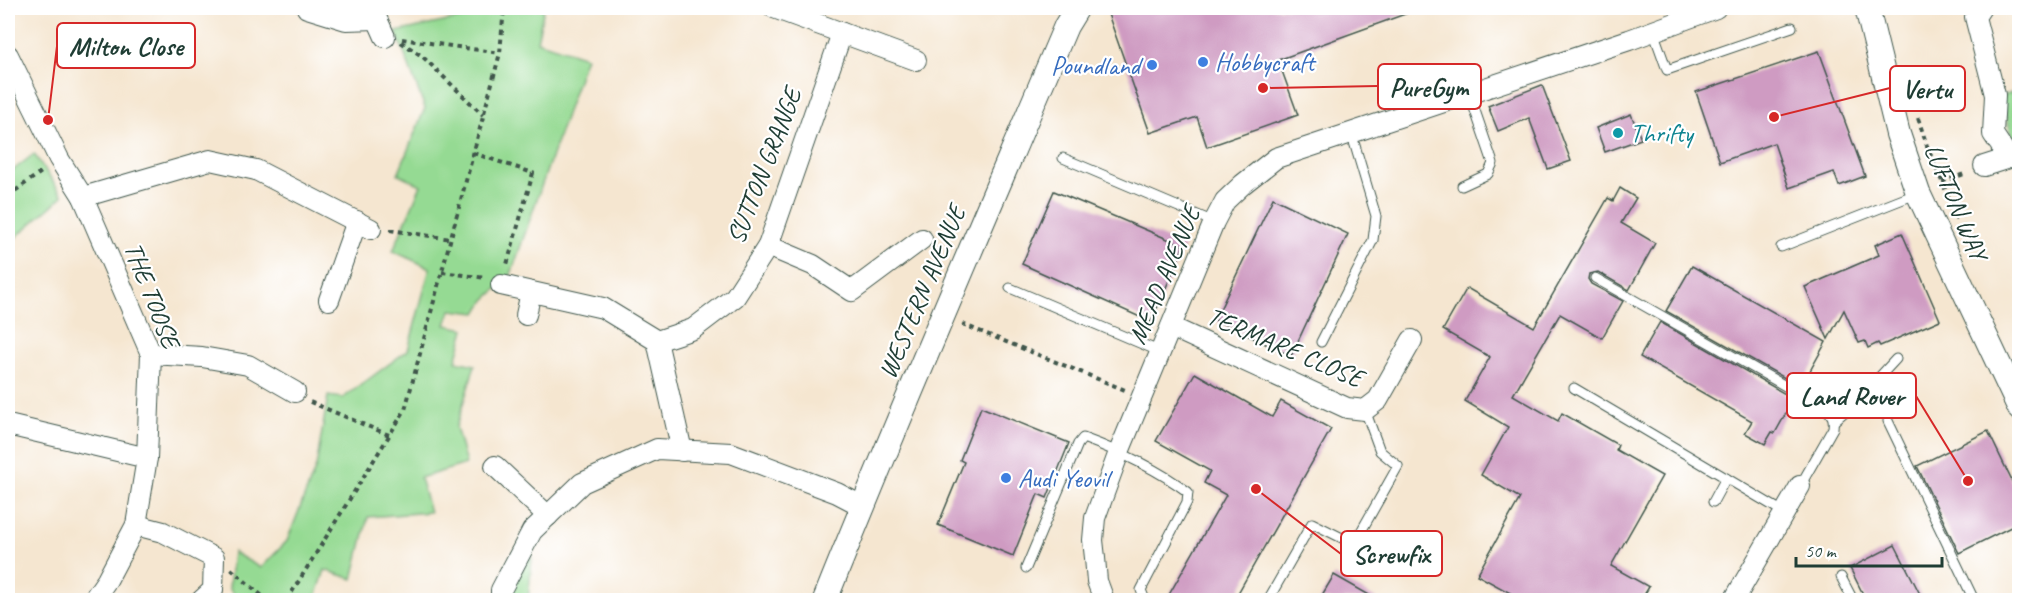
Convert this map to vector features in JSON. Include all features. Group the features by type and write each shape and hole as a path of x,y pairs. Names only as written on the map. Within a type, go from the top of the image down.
{"street":[{"path":"307,8 346,20 377,20 385,37"},
{"path":"774,8 916,60"},
{"name":"WESTERN AVENUE","path":"825,600 862,506 1066,26 1077,8"},
{"name":"MEAD AVENUE","path":"1104,600 1097,581 1093,540 1095,518 1119,452 1214,222 1225,201 1276,158 1716,8"},
{"name":"LUFTON WAY","path":"1868,8 1898,134 1918,193 2019,409"},
{"path":"1981,8 1975,17 1995,95 1993,134 2014,158 1984,166"},
{"name":"SUTTON GRANGE","path":"657,341 693,329 735,297 768,246 842,33"},
{"name":"THE TOOSE","path":"8,59 59,159 83,197 151,354 147,458 136,525 107,580 93,600"},
{"path":"83,197 210,160 256,170 364,225 329,300"},
{"path":"768,246 813,265 852,291 922,239"},
{"path":"501,285 603,308 657,341 682,451"},
{"path":"526,315 531,292"},
{"name":"TERMARE CLOSE","path":"1171,327 1347,408 1365,410 1377,400 1412,340"},
{"path":"151,354 202,357 248,365 295,392"},
{"path":"8,425 147,458"},
{"path":"501,600 501,590 532,531 582,483 657,449 731,453 837,493 862,506"},
{"path":"495,466 548,516"},
{"path":"1734,600 1800,486"},
{"path":"136,525 164,532 214,558 213,590 202,600"}],"lane":[{"path":"1653,31 1667,70 1792,27"},
{"path":"1462,186 1488,174 1493,163 1469,93"},
{"path":"1320,342 1373,240 1376,216 1351,132"},
{"path":"1063,158 1214,222"},
{"path":"1781,247 1918,193"},
{"path":"1595,278 1832,414 1833,428 1800,486"},
{"path":"1010,288 1161,352"},
{"path":"1834,421 1858,400 1896,359"},
{"path":"1574,388 1785,513"},
{"path":"1268,600 1312,523 1354,544 1398,466 1380,451 1365,410"},
{"path":"1888,421 1974,600"},
{"path":"1026,568 1078,444 1083,438 1119,452 1172,480 1188,492 1187,502 1141,591 1145,600"},
{"path":"1713,502 1726,478"},
{"path":"1841,576 1853,600"}],"path":[{"path":"287,600 405,411 500,53 504,8"},
{"path":"483,115 422,56 396,38 500,53"},
{"path":"1917,116 1957,217 1933,226"},
{"path":"442,272 488,278 501,285 533,173 473,153"},
{"path":"8,196 59,159"},
{"path":"1942,182 1984,166"},
{"path":"364,225 451,239"},
{"path":"943,316 1142,397"},
{"path":"295,392 301,398 390,435"},
{"path":"214,558 228,566 267,600"}],"green space":[{"path":"469,8 544,8 537,41 586,57 510,277 485,300 477,313 451,310 446,325 465,329 456,361 475,365 456,427 466,464 420,478 430,512 368,517 353,579 325,570 315,600 238,600 229,588 233,552 261,568 287,541 316,467 328,396 343,398 408,350 430,268 393,251 421,185 398,174 425,108 396,32 466,17"},
{"path":"2019,91 2019,147 2015,148 2001,96"},
{"path":"34,154 63,196 8,244 8,174"},
{"path":"528,558 532,558 528,600 509,600 511,593"}],"building":[{"path":"1126,8 1419,9 1278,60 1298,115 1207,147 1197,117 1150,133 1108,14"},
{"path":"1819,51 1865,176 1839,186 1834,172 1789,188 1774,143 1720,162 1696,92"},
{"path":"1542,85 1571,161 1548,169 1529,118 1498,131 1488,106"},
{"name":"Thrifty","path":"1631,114 1641,139 1605,152 1596,128"},
{"path":"1620,188 1636,198 1621,223 1655,243 1629,290 1598,272 1589,274 1588,279 1591,284 1623,301 1602,338 1560,314 1513,395 1558,421 1562,413 1618,445 1616,450 1662,476 1611,566 1649,587 1641,600 1523,600 1477,575 1520,498 1481,475 1508,427 1465,401 1490,357 1443,330 1467,288 1534,327 1608,198 1613,201"},
{"path":"1054,191 1184,246 1151,322 1022,264"},
{"path":"1273,198 1348,234 1291,356 1215,320"},
{"path":"1902,233 1940,320 1880,346 1878,343 1868,348 1865,341 1859,343 1844,310 1828,339 1805,287 1879,255 1875,245"},
{"path":"1692,266 1826,342 1801,387 1666,311"},
{"path":"1660,322 1794,399 1775,433 1772,432 1765,444 1745,433 1752,421 1640,357"},
{"path":"1195,373 1272,417 1281,401 1331,429 1234,600 1166,600 1226,495 1204,483 1210,471 1156,441"},
{"name":"Audi Yeovil","path":"981,407 1069,443 1047,498 1038,494 1013,556 938,525 964,462 960,460"},
{"path":"1988,431 2019,496 2019,523 1959,553 1917,466"},
{"path":"1895,545 1923,600 1866,600 1850,568"},
{"path":"1334,575 1378,600 1319,600"}],"place":[{"name":"Hobbycraft","path":"1203,62"},
{"name":"Poundland","path":"1152,65"},
{"name":"PureGym","path":"1263,88"},
{"name":"Vertu","path":"1774,117"},
{"name":"Milton Close","path":"48,120"},
{"name":"Thrifty","path":"1618,133"},
{"name":"Audi Yeovil","path":"1006,478"},
{"name":"Land Rover","path":"1968,481"},
{"name":"Screwfix","path":"1256,489"}]}
